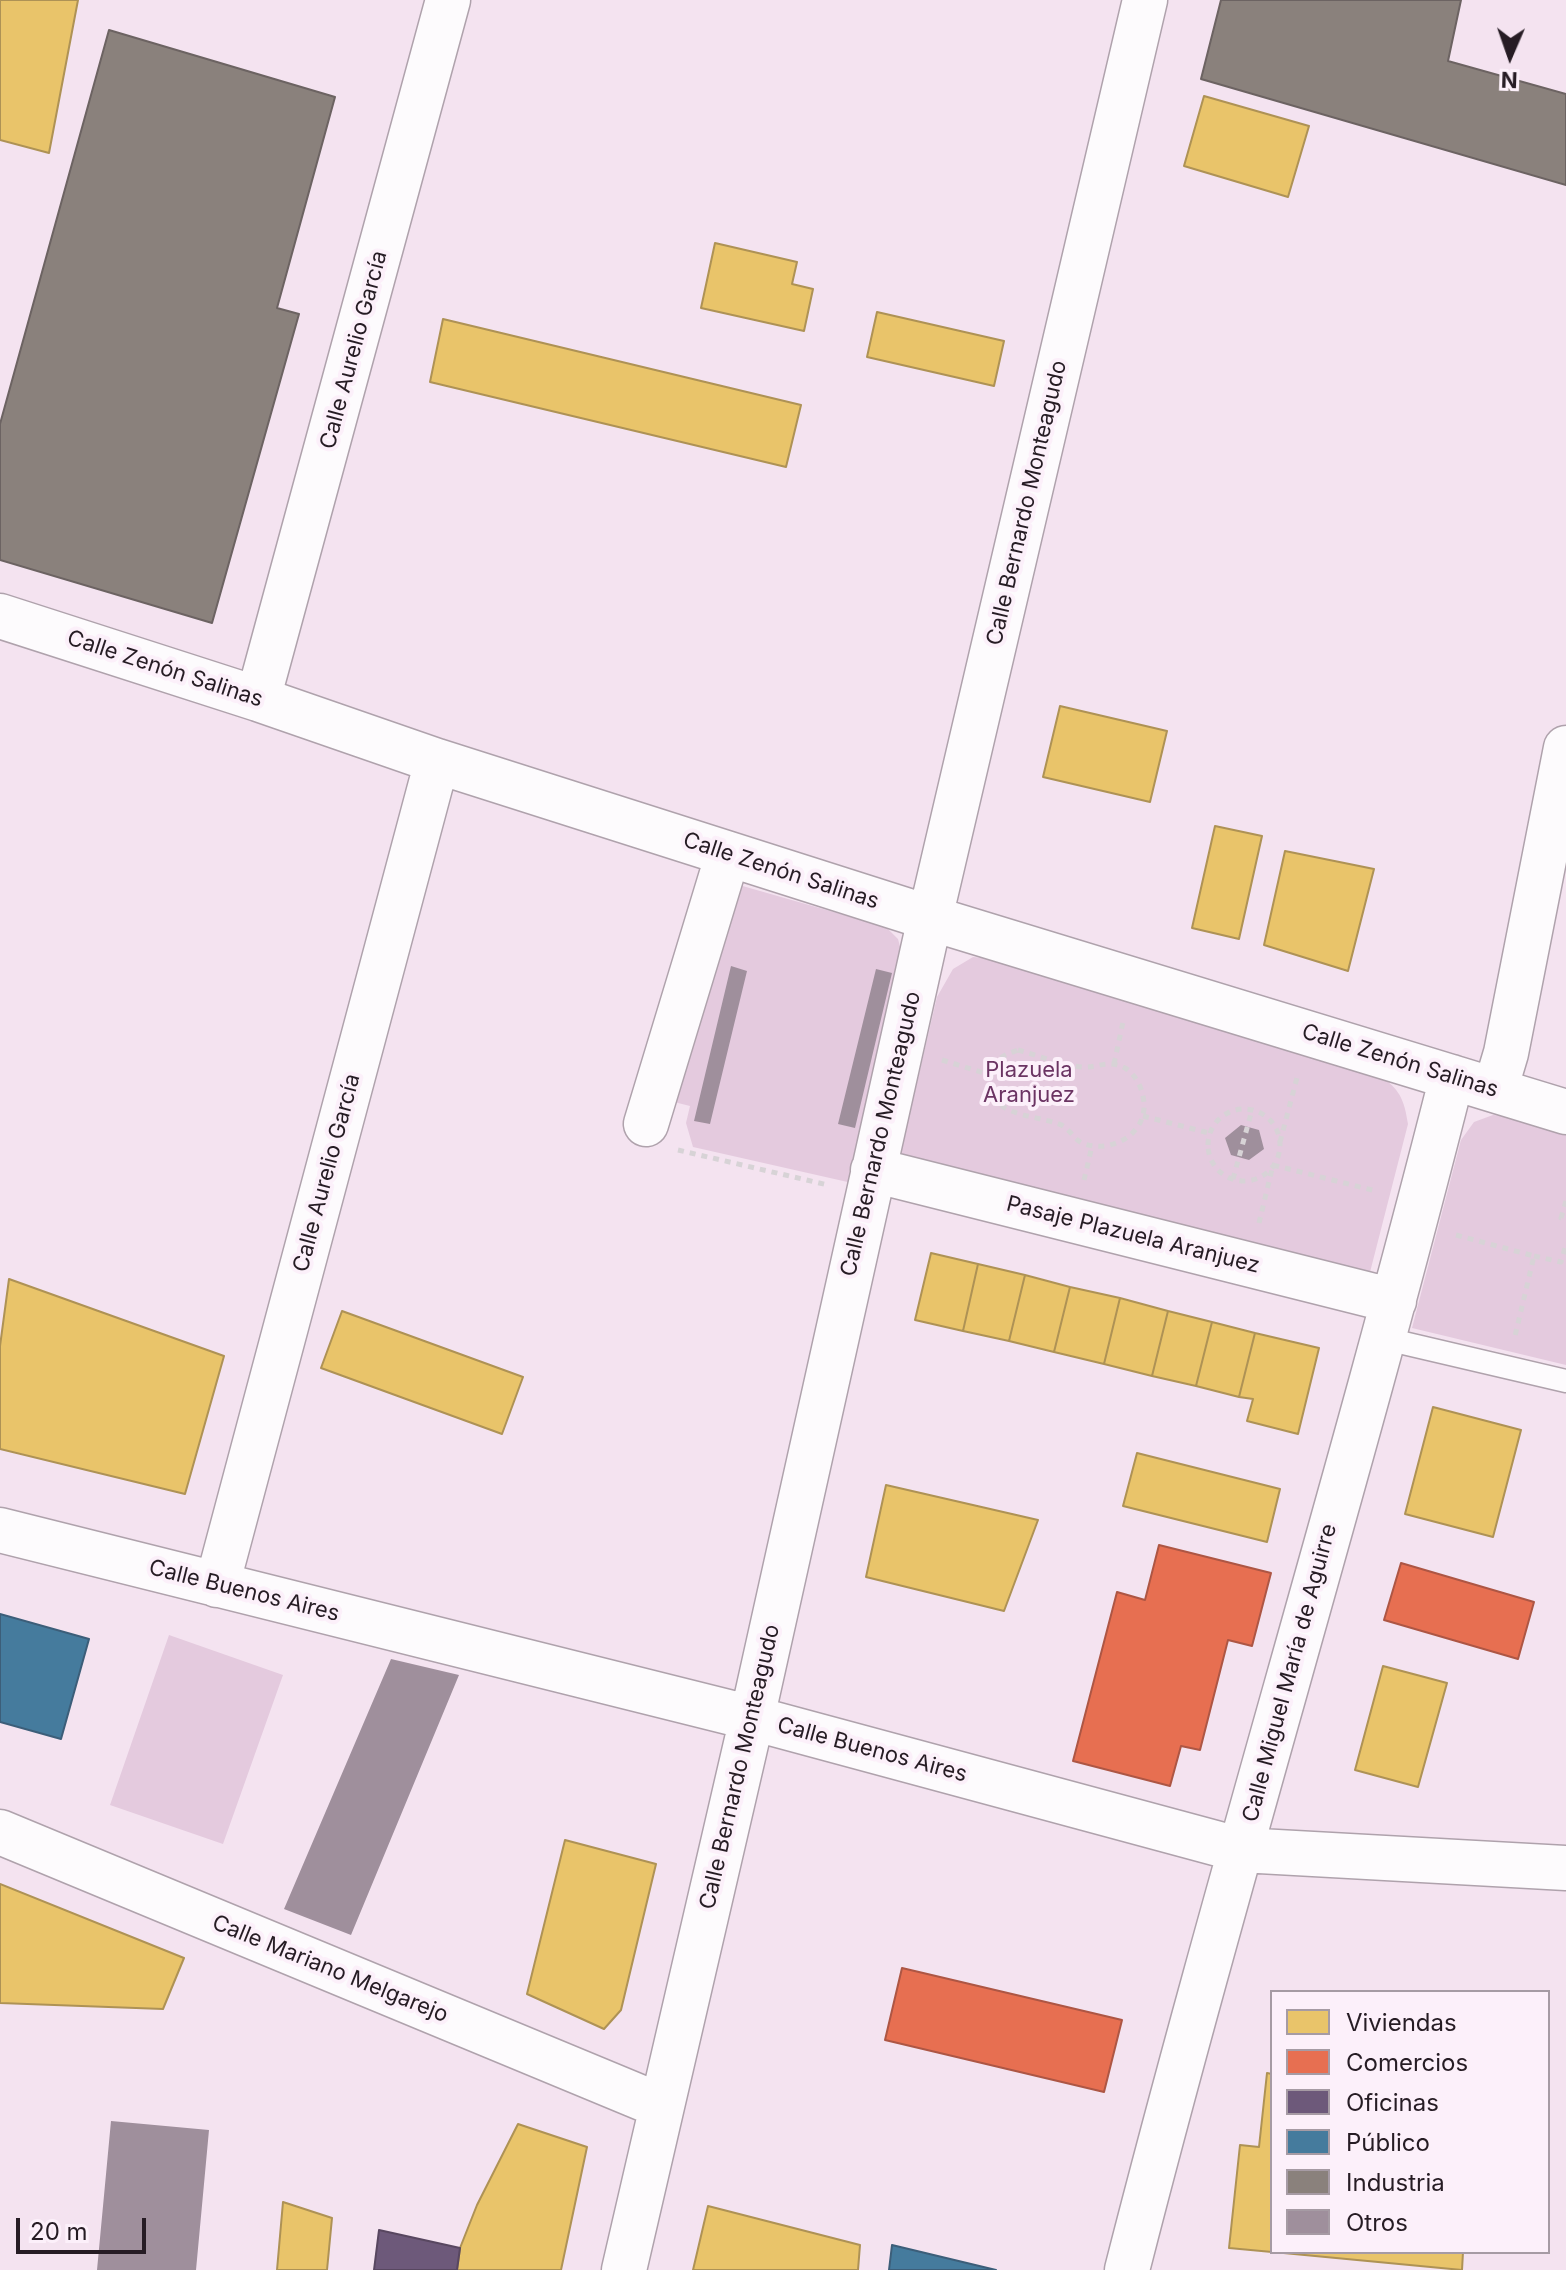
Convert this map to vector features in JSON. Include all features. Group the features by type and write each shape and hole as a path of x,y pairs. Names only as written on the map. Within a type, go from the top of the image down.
{"street":[{"name":"Calle Aurelio García","path":"258,699 448,0"},
{"name":"Calle Bernardo Monteagudo","path":"624,2270 752,1718 930,918 1145,0"},
{"name":"Calle Zenón Salinas","path":"0,616 258,699 437,761 930,918 1566,1112"},
{"path":"1495,1090 1556,855 1566,748"},
{"name":"Calle Aurelio García","path":"217,1585 437,761"},
{"path":"646,1124 728,854"},
{"name":"Calle Miguel María de Aguirre","path":"1127,2270 1452,1077"},
{"name":"Pasaje Plazuela Aranjuez","path":"870,1182 1388,1319"},
{"name":"Calle Buenos Aires","path":"0,1530 752,1718 1241,1850 1566,1868"},
{"name":"Calle Mariano Melgarejo","path":"0,1832 661,2106"}],"lane":[{"name":"Pasaje Plazuela Aranjuez","path":"1388,1319 1508,1368 1566,1381"}],"path":[{"path":"1114,1064 1125,1011"},
{"path":"1018,1050 1084,1067 1114,1064 1127,1069 1137,1080 1143,1093 1143,1116 1136,1130 1121,1142 1107,1147 1092,1146 1078,1141 1063,1125 1006,1110 991,1093 991,1075 1001,1055 1018,1050"},
{"path":"937,1058 991,1075"},
{"path":"1280,1143 1272,1121 1252,1110 1231,1111 1214,1124 1207,1144 1214,1166 1233,1179 1256,1179 1266,1173 1279,1154 1301,1063"},
{"path":"1233,1179 1252,1110"},
{"path":"1143,1116 1209,1133"},
{"path":"646,1124 678,1150 870,1182"},
{"path":"1082,1187 1092,1146"},
{"path":"1273,1165 1378,1192"},
{"path":"1258,1229 1273,1165"},
{"path":"1566,1201 1561,1218 1566,1219"},
{"path":"1455,1235 1561,1262 1566,1244"},
{"path":"1508,1368 1534,1256"}],"green space":[{"path":"739,885 886,927 898,939 902,954 852,1183 693,1147 686,1123 690,1106 670,1101"},
{"name":"Plazuela Aranjuez","path":"973,957 996,959 1387,1081 1402,1100 1408,1124 1368,1280 899,1160 937,997 953,969"},
{"path":"1493,1115 1509,1116 1566,1134 1566,1365 1412,1328 1461,1140 1474,1122"},
{"path":"169,1635 283,1675 223,1844 110,1805"}],"building: Viviendas":[{"path":"0,0 78,0 49,153 0,140"},
{"path":"1204,96 1309,126 1288,197 1184,166"},
{"path":"715,243 797,262 792,284 813,289 804,331 701,308"},
{"path":"877,312 1004,341 994,386 867,357"},
{"path":"443,319 801,405 786,467 430,382"},
{"path":"1060,706 1167,731 1150,802 1043,777"},
{"path":"1215,826 1262,836 1239,939 1192,928"},
{"path":"1285,851 1374,869 1348,971 1264,945"},
{"path":"931,1253 978,1264 963,1331 915,1320"},
{"path":"978,1264 1025,1275 1009,1341 963,1331"},
{"path":"1025,1275 1070,1287 1054,1352 1009,1341"},
{"path":"9,1279 224,1356 185,1494 0,1449 0,1346"},
{"path":"1070,1287 1120,1298 1104,1364 1054,1352"},
{"path":"1120,1298 1168,1311 1152,1376 1104,1364"},
{"path":"342,1311 523,1377 502,1434 321,1368"},
{"path":"1168,1311 1212,1322 1196,1386 1152,1376"},
{"path":"1212,1322 1255,1333 1239,1397 1196,1386"},
{"path":"1255,1333 1319,1348 1298,1434 1247,1421 1253,1399 1239,1397"},
{"path":"1433,1407 1521,1430 1493,1537 1405,1514"},
{"path":"1137,1453 1280,1489 1267,1542 1123,1506"},
{"path":"886,1485 1038,1520 1004,1611 866,1577"},
{"path":"1383,1666 1447,1683 1418,1787 1355,1770"},
{"path":"565,1840 656,1864 621,2010 604,2029 527,1994"},
{"path":"0,1884 184,1958 163,2009 0,2003"},
{"path":"1267,2073 1270,2074 1270,2252 1229,2248 1240,2145 1259,2147"},
{"path":"518,2124 587,2147 561,2270 457,2270 460,2248 477,2205"},
{"path":"283,2202 332,2218 327,2270 277,2270"},
{"path":"708,2206 860,2245 858,2270 693,2270"},
{"path":"1294,2254 1463,2254 1462,2270"}],"building: Comercios":[{"path":"1159,1545 1271,1573 1252,1646 1228,1640 1200,1750 1181,1746 1170,1786 1073,1761 1117,1592 1145,1600"},
{"path":"1401,1563 1534,1602 1518,1659 1384,1620"},
{"path":"902,1968 1122,2020 1104,2092 885,2040"}],"building: Oficinas":[{"path":"379,2230 460,2248 457,2270 374,2270"}],"building: Público":[{"path":"0,1614 89,1639 61,1739 0,1722"},
{"path":"892,2245 996,2270 889,2270"}],"building: Industria":[{"path":"1221,0 1461,0 1448,61 1566,94 1566,185 1201,79"},
{"path":"109,30 335,97 277,308 299,314 212,623 0,560 0,424"}],"building: Otros":[{"path":"731,966 747,971 710,1124 694,1121"},
{"path":"876,969 892,973 855,1128 838,1124"},
{"path":"1241,1125 1259,1130 1264,1149 1249,1160 1231,1155 1225,1138"},
{"path":"391,1659 459,1675 351,1935 284,1909"},
{"path":"111,2121 209,2130 196,2270 97,2270"}]}
